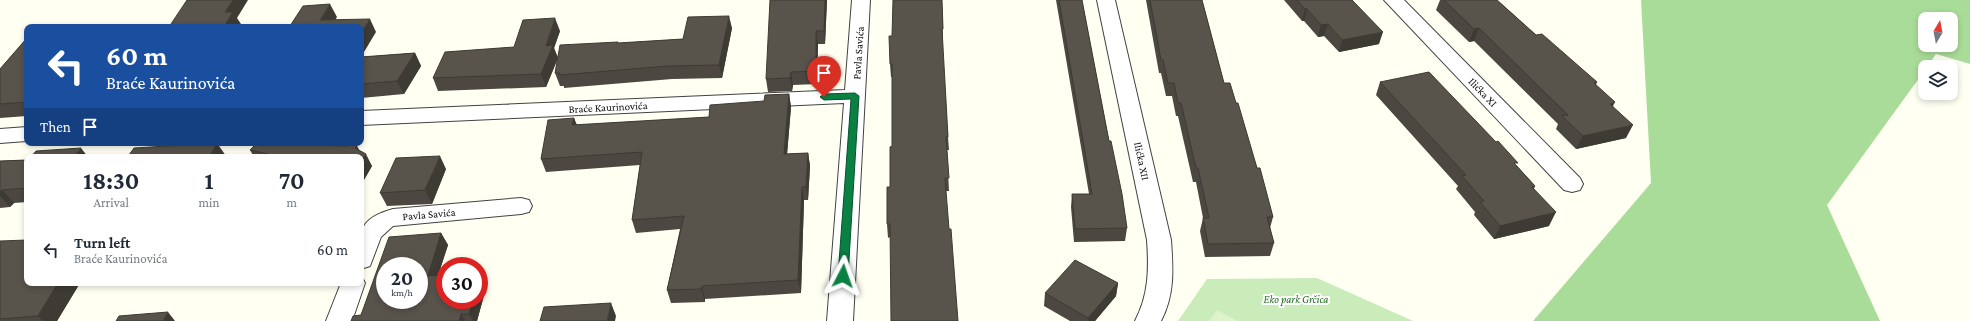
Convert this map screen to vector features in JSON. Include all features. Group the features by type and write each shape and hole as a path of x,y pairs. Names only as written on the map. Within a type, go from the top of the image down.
{"street":[{"name":"Pavla Savića","path":"840,321 861,0"},
{"name":"Ilićka XII","path":"1106,0 1159,240 1161,279 1153,314 1148,321"},
{"name":"Ilićka XI","path":"1393,0 1572,184"},
{"name":"Braće Kaurinovića","path":"364,118 855,96"},
{"path":"0,136 24,134"},
{"name":"Pavla Savića","path":"364,251 370,233 378,224 393,217 521,206"},
{"path":"339,321 352,286"}],"green space":[{"path":"1641,0 1970,0 1970,64 1936,54 1932,60 1918,60 1918,80 1827,205 1880,321 1533,321 1651,183"},
{"name":"Eko park Grčica","path":"1317,278 1413,321 1178,321 1207,279"},
{"path":"1217,310 1238,321 1209,321"}],"building":[{"path":"187,0 233,0 225,12 233,12 226,24 171,24"},
{"path":"770,0 825,0 824,31 816,31 816,71 791,72 790,78 766,79"},
{"path":"893,0 942,0 942,29 948,137 946,137 949,178 945,178 949,229 951,229 958,321 891,321 890,224 887,224 887,187 890,187 890,147 892,146 892,64 890,64 889,36 892,36"},
{"path":"1059,0 1082,0 1109,141 1111,141 1122,194 1127,228 1075,229 1072,194 1092,194"},
{"path":"1150,0 1202,0 1224,83 1230,83 1236,103 1238,103 1257,168 1260,168 1273,217 1267,217 1274,243 1208,244 1203,218 1209,218 1198,168 1196,168 1181,103 1178,103 1174,83 1168,83 1163,60 1161,60"},
{"path":"1297,0 1352,0 1383,32 1342,40 1328,24 1321,25"},
{"path":"1444,0 1497,0 1536,35 1542,34 1597,82 1594,83 1615,102 1610,104 1633,125 1583,136 1562,116 1568,115 1479,28 1474,29"},
{"path":"330,4 320,20 370,19 364,28 364,24 291,24 303,6"},
{"path":"729,16 719,65 668,66 560,75 560,73 555,73 560,45 683,39 688,17"},
{"path":"555,18 546,46 553,45 541,74 433,78 445,52 514,47 523,20"},
{"path":"24,41 24,102 0,104 0,69"},
{"path":"415,53 397,81 364,84 364,57"},
{"path":"1429,72 1518,163 1514,163 1535,186 1532,187 1556,212 1500,226 1480,202 1484,201 1462,176 1466,175 1380,82"},
{"path":"789,94 784,154 808,153 806,187 802,187 798,280 702,286 701,289 667,290 684,216 632,220 642,152 541,159 548,120 574,118 572,125 709,117 710,105 764,101 765,95"},
{"path":"215,146 211,154 130,154 134,148"},
{"path":"254,146 357,146 355,148 366,154 364,157 364,154 267,154 250,150"},
{"path":"81,148 76,154 34,154 36,151"},
{"path":"440,156 425,190 380,193 396,158"},
{"path":"24,160 24,188 2,190 0,193 0,161"},
{"path":"441,233 428,276 428,257 382,257 389,237"},
{"path":"24,240 24,286 56,286 38,316 0,319 0,241"},
{"path":"1075,260 1118,283 1088,318 1045,293"},
{"path":"376,273 376,309 428,309 428,276 436,276 436,309 470,309 469,314 461,314 459,321 351,321 353,316 361,315"},
{"path":"611,303 607,321 540,321 544,307"},
{"path":"168,312 163,321 116,321 119,316"}],"route":[{"path":"824,97 855,96 843,276"}]}
